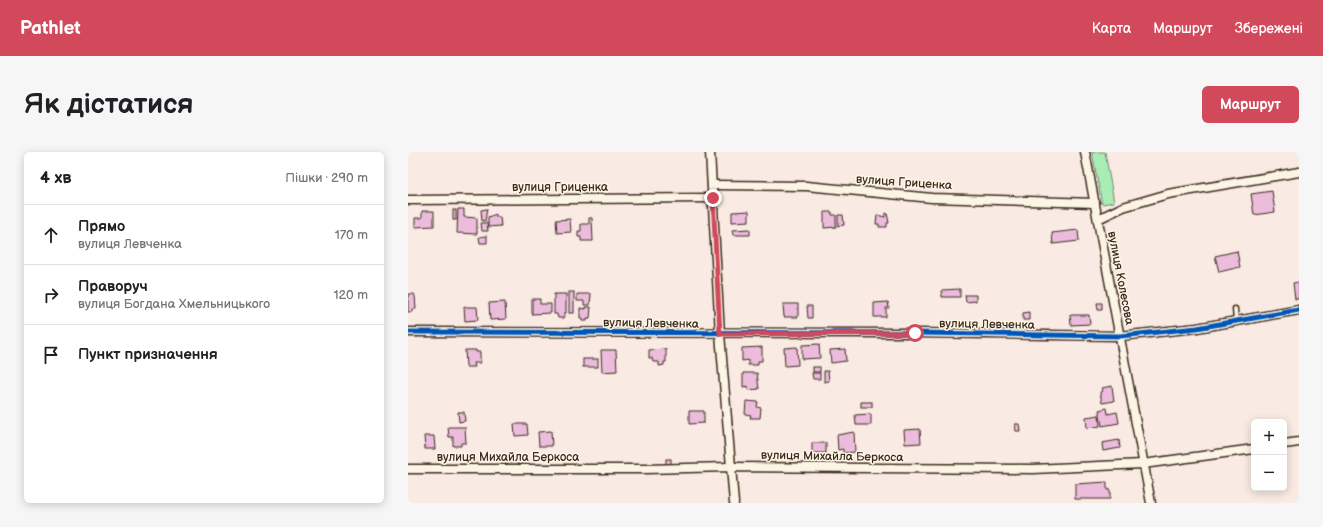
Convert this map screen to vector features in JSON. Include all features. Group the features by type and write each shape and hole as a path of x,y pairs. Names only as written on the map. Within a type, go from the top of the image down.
{"street":[{"path":"710,152 720,334 734,503"},
{"name":"вулиця Колесова","path":"1085,152 1151,503"},
{"path":"1098,220 1123,207 1168,194 1299,172"},
{"name":"вулиця Гриценка","path":"712,184 806,186 932,198 1095,202"},
{"name":"вулиця Гриценка","path":"408,200 713,198"},
{"name":"вулиця Левченка","path":"408,332 720,334 915,333 1120,336 1197,328 1299,310"},
{"path":"1287,444 1299,442"},
{"name":"вулиця Михайла Беркоса","path":"408,469 645,469 730,467 1033,469 1143,464 1251,449"}],"lane":[{"path":"1235,309 1236,321"}],"green space":[{"path":"1092,152 1105,152 1114,202 1102,204"}],"building":[{"path":"1272,191 1275,212 1254,215 1251,194"},
{"path":"458,209 464,209 464,217 477,218 477,234 457,233"},
{"path":"487,209 485,221 482,221 481,210"},
{"path":"453,210 456,210 456,220 453,220"},
{"path":"422,211 434,211 434,226 415,227 415,218 422,218"},
{"path":"749,211 749,221 732,222 732,212"},
{"path":"824,212 832,212 832,215 836,215 836,227 824,228"},
{"path":"887,213 889,223 887,223 887,227 879,227 879,224 876,224 877,215 885,217 885,214"},
{"path":"496,214 496,217 500,217 501,226 488,227 488,217"},
{"path":"838,215 843,215 844,225 838,226"},
{"path":"589,218 592,218 593,241 581,241 581,237 578,237 578,231 581,231 581,224 589,224"},
{"path":"570,219 571,232 557,233 556,220"},
{"path":"481,223 487,223 488,231 482,231"},
{"path":"750,229 750,235 733,235 732,230"},
{"path":"1078,230 1079,241 1053,244 1052,233"},
{"path":"487,236 487,243 480,243 479,237"},
{"path":"1237,251 1240,267 1219,272 1215,256"},
{"path":"1299,282 1299,299 1295,299 1293,283"},
{"path":"960,289 960,297 942,297 942,290"},
{"path":"569,292 574,292 574,313 569,313"},
{"path":"408,294 414,294 415,296 416,309 412,309 412,312 408,312"},
{"path":"554,294 566,294 566,313 564,313 564,318 558,318 557,314 554,314"},
{"path":"577,294 591,294 590,305 584,305 584,301 577,301"},
{"path":"965,295 976,295 976,301 966,302"},
{"path":"532,299 540,299 540,304 551,304 551,313 532,314"},
{"path":"505,302 506,319 490,320 489,303"},
{"path":"888,302 889,308 886,308 886,317 874,317 874,303"},
{"path":"1097,303 1102,303 1102,310 1098,310"},
{"path":"783,304 798,304 798,317 784,317"},
{"path":"807,306 812,306 812,318 808,318"},
{"path":"464,307 477,307 478,320 465,321"},
{"path":"586,307 591,307 590,318 587,318 587,321 582,321 582,318 580,318 580,308 586,309"},
{"path":"1029,312 1029,320 1023,320 1023,313"},
{"path":"1070,315 1089,315 1090,324 1071,325"},
{"path":"819,344 820,358 802,359 802,345"},
{"path":"762,347 762,361 758,361 758,365 748,365 748,360 742,361 742,348"},
{"path":"797,347 798,365 785,366 784,348"},
{"path":"666,349 666,362 664,362 664,365 659,366 659,362 653,362 652,358 649,358 649,350"},
{"path":"845,349 846,361 831,363 830,350"},
{"path":"465,350 476,350 476,352 480,352 480,363 474,363 475,367 466,367"},
{"path":"601,350 616,350 617,371 602,372"},
{"path":"583,359 598,359 598,367 583,367"},
{"path":"813,367 820,367 820,372 813,372"},
{"path":"824,371 828,371 829,381 824,382"},
{"path":"743,373 757,373 759,389 748,390 748,386 743,387"},
{"path":"812,373 820,373 820,379 813,379"},
{"path":"1112,386 1114,401 1102,403 1100,392 1103,391 1102,388"},
{"path":"746,401 758,402 757,407 761,408 760,418 750,418 751,415 745,414"},
{"path":"861,402 872,402 872,407 861,407"},
{"path":"1107,408 1108,414 1117,412 1119,423 1102,426 1099,410"},
{"path":"689,411 704,411 704,423 689,424"},
{"path":"458,412 464,412 465,421 459,422"},
{"path":"871,414 871,425 856,425 855,415"},
{"path":"1099,415 1100,426 1087,428 1086,417"},
{"path":"514,424 527,424 528,435 515,436"},
{"path":"1015,424 1019,424 1020,431 1016,431"},
{"path":"448,427 465,427 466,443 461,443 461,446 453,446 453,437 449,437"},
{"path":"920,429 921,443 905,444 904,430"},
{"path":"551,431 552,446 539,446 538,432"},
{"path":"854,432 855,452 843,453 843,449 838,450 837,435"},
{"path":"424,436 434,436 435,449 425,449"},
{"path":"1119,440 1120,448 1103,451 1102,443"},
{"path":"812,443 826,443 826,453 812,453"},
{"path":"666,459 671,459 671,464 666,464"},
{"path":"1107,482 1107,490 1110,490 1110,499 1075,499 1075,484"}],"cycle path":[{"path":"408,332 915,333 1120,336 1197,328 1299,310"}],"route":[{"path":"713,198 720,334 915,333"}]}
